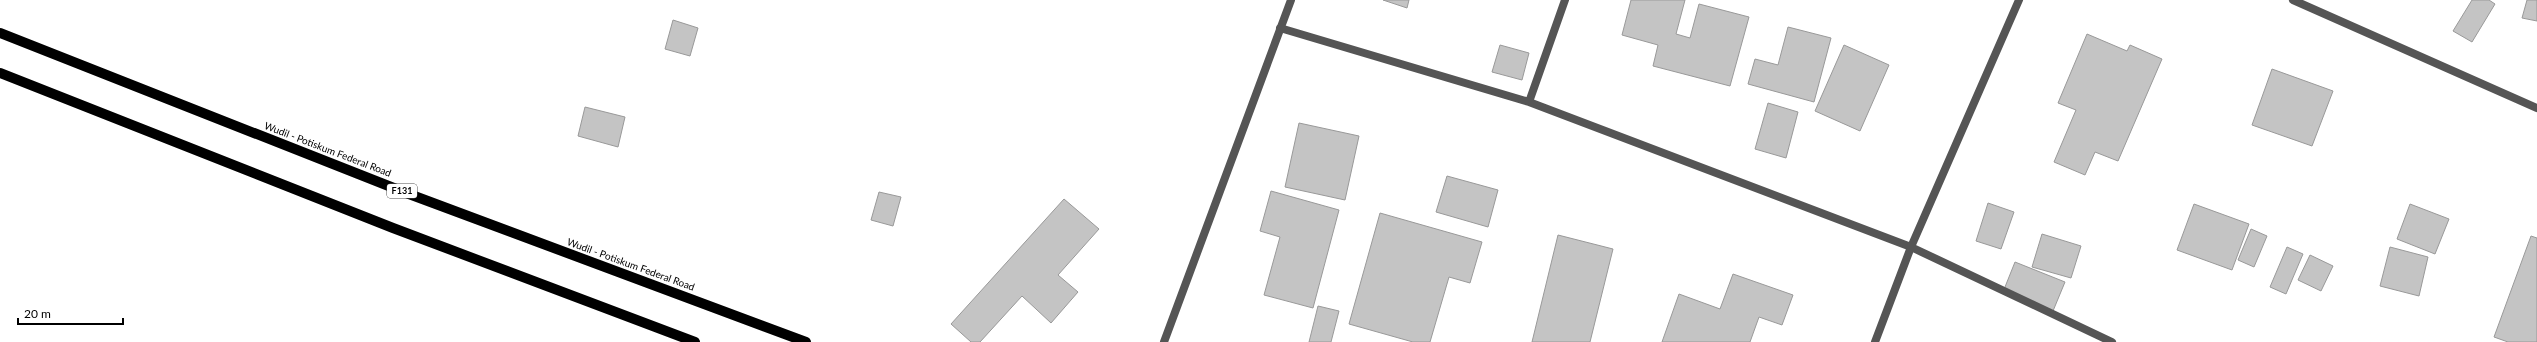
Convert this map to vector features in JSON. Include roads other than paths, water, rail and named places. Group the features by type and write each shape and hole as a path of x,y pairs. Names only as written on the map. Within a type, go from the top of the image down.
{"main road":[{"name":"Wudil - Potiskum Federal Road","path":"0,33 409,194 806,342"},
{"path":"0,73 393,228 695,342"}],"street":[{"path":"1164,342 1291,0"},
{"path":"1530,102 1565,0"},
{"path":"1875,342 1911,248 2020,0"},
{"path":"2293,0 2537,108"},
{"path":"1280,28 1530,102 1911,248 2112,342"}]}
